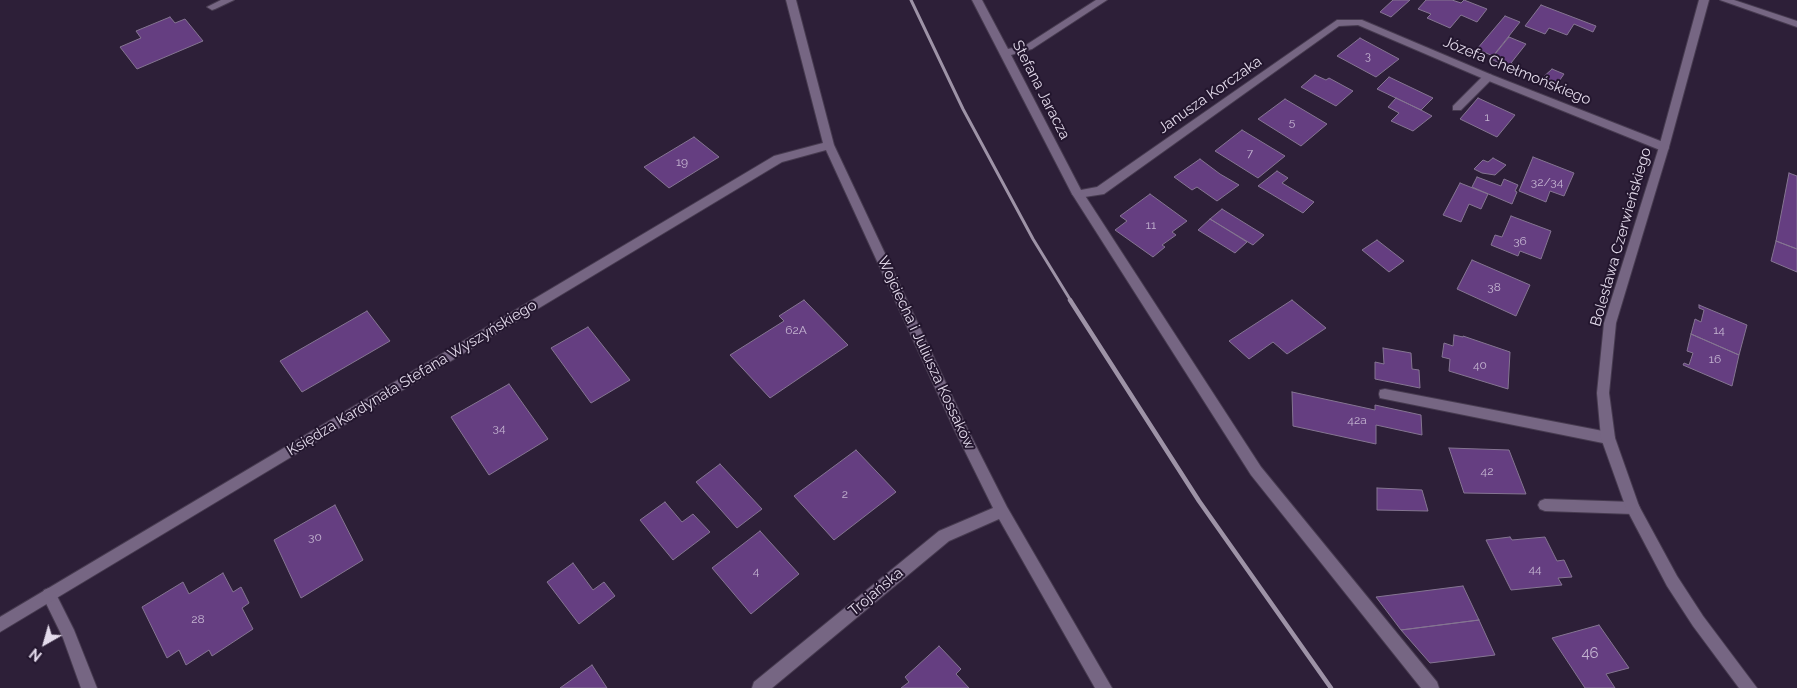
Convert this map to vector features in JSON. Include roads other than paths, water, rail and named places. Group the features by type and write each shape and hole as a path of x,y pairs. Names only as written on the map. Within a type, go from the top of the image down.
{"street":[{"path":"212,7 229,0"},
{"name":"Wojciecha i Juliusza Kossaków","path":"790,0 829,145 962,431 1002,511 1104,688"},
{"name":"Stefana Jaracza","path":"977,0 1078,194 1256,471 1431,688"},
{"path":"1006,53 1029,46 1102,0"},
{"name":"Bolesława Czerwieńskiego","path":"1704,0 1664,146 1610,323 1603,393 1608,438 1633,508 1677,589 1698,621 1749,688"},
{"path":"1724,0 1797,24"},
{"name":"Józefa Chełmońskiego","path":"1359,22 1488,77 1664,146"},
{"name":"Janusza Korczaka","path":"1078,194 1100,191 1337,23 1359,22"},
{"path":"1457,108 1488,77"},
{"name":"Księdza Kardynała Stefana Wyszyńskiego","path":"0,625 778,159 829,145"},
{"path":"1385,394 1608,438"},
{"path":"1545,505 1633,508"},
{"name":"Trojańska","path":"760,688 944,536 1002,511"},
{"path":"49,595 69,636 89,688"}],"railway":[{"path":"911,0 963,109 1033,239 1071,301"},
{"path":"1070,300 1199,501 1331,688"}]}
